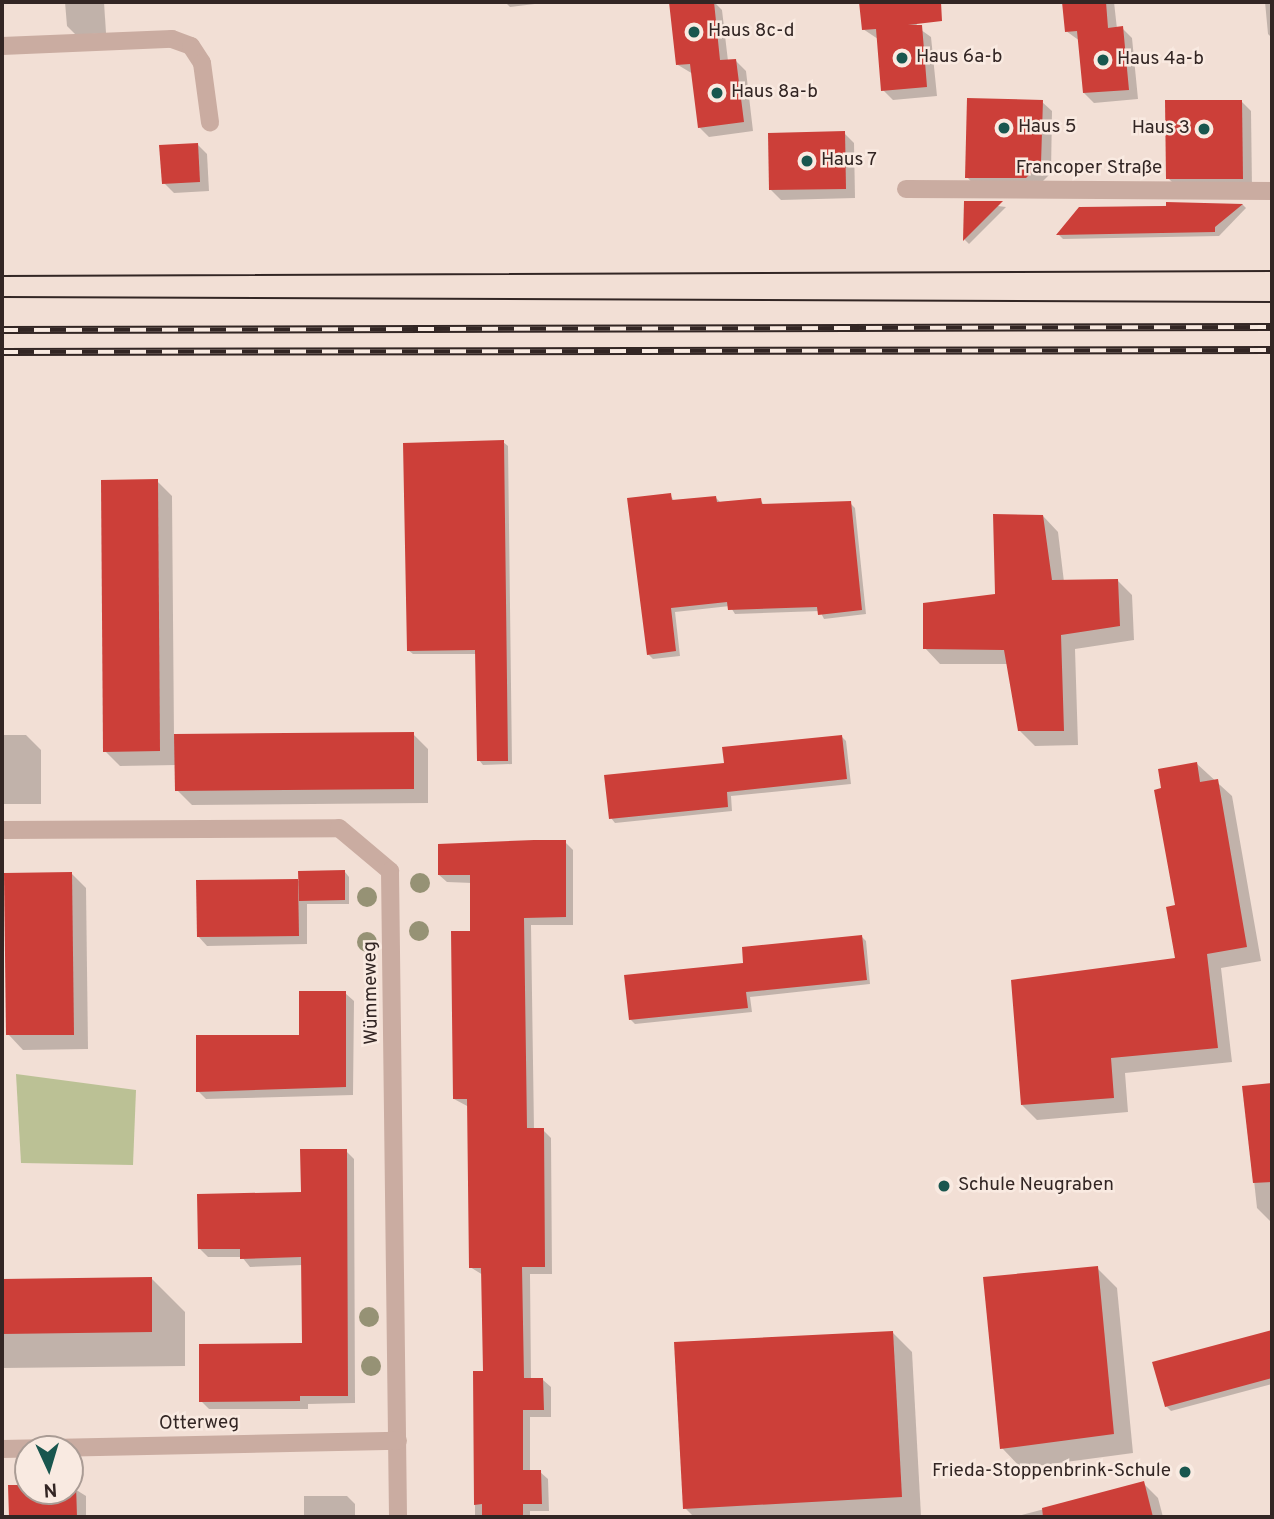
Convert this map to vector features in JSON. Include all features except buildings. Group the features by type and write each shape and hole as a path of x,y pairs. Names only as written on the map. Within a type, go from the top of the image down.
{"street":[{"path":"2,46 172,39 191,46 202,63 210,122"},
{"name":"Francoper Straße","path":"906,189 1272,191"},
{"name":"Wümmeweg","path":"2,830 339,828 390,871 398,1517"},
{"name":"Otterweg","path":"2,1449 398,1441"}],"green space":[{"path":"16,1074 136,1090 133,1165 21,1163"}],"tram line":[{"path":"2,276 1272,271"},
{"path":"2,297 1272,302"}],"railway":[{"path":"2,330 1272,327"},
{"path":"2,352 1272,350"}],"place":[{"name":"Haus 8c-d","path":"694,32"},
{"name":"Haus 6a-b","path":"902,58"},
{"name":"Haus 4a-b","path":"1103,60"},
{"name":"Haus 8a-b","path":"717,93"},
{"name":"Haus 5","path":"1004,128"},
{"name":"Haus 3","path":"1204,129"},
{"name":"Haus 7","path":"807,161"},
{"name":"Schule Neugraben","path":"944,1186"},
{"name":"Frieda-Stoppenbrink-Schule","path":"1185,1472"}]}
